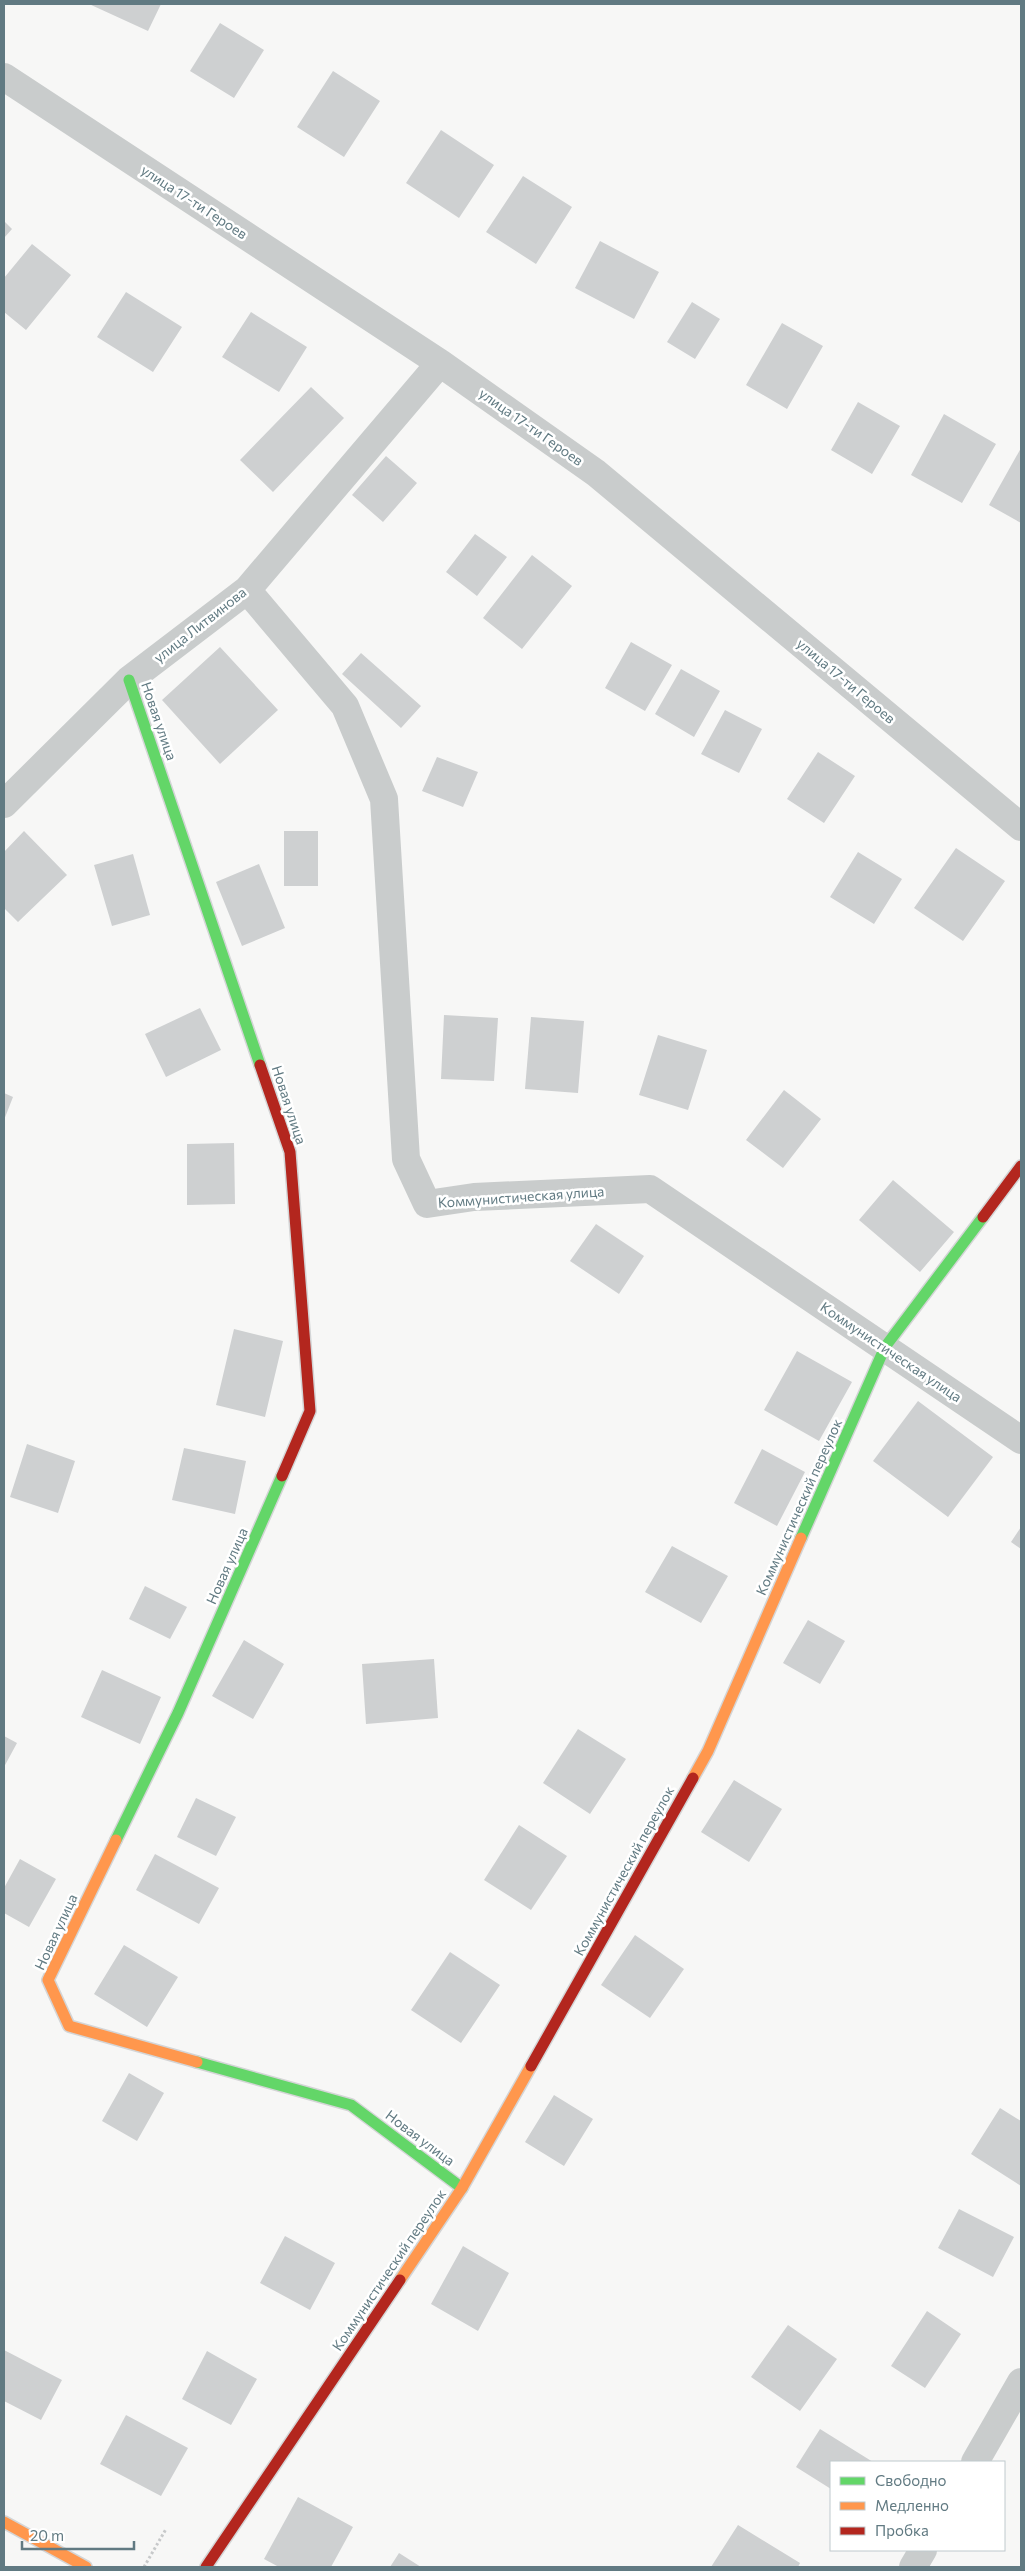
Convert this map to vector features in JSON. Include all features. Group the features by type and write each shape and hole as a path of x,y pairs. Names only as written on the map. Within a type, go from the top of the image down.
{"street":[{"name":"улица 17-ти Героев","path":"4,77 440,363 596,473 1021,827"},
{"name":"улица Литвинова","path":"4,804 129,680 247,590 440,363"},
{"name":"Коммунистическая улица","path":"247,590 345,706 384,799 406,1159 427,1204 474,1197 650,1189 1021,1440"},
{"name":"Новая улица","path":"129,680 290,1152 310,1411 178,1714 48,1980 69,2026 352,2105 462,2188"},
{"name":"Коммунистический переулок","path":"206,2567 462,2188 708,1751 885,1347 1021,1166"},
{"path":"975,2461 1021,2382"},
{"path":"4,2522 86,2567"},
{"path":"913,2567 922,2551"}],"path":[{"path":"144,2567 166,2529"}],"building":[{"path":"89,4 161,4 148,31"},
{"path":"220,23 264,50 234,98 190,71"},
{"path":"333,71 380,101 344,157 297,127"},
{"path":"441,130 494,165 459,218 406,183"},
{"path":"523,176 572,207 536,264 486,232"},
{"path":"4,221 12,229 4,238"},
{"path":"600,241 659,272 634,319 575,288"},
{"path":"32,244 71,275 26,330 4,312 4,278"},
{"path":"126,292 182,327 153,372 97,337"},
{"path":"692,302 720,319 695,359 667,342"},
{"path":"251,312 307,347 279,392 222,357"},
{"path":"782,323 823,346 787,409 746,385"},
{"path":"311,387 344,418 273,492 240,460"},
{"path":"858,402 900,426 872,474 831,450"},
{"path":"944,414 996,444 962,503 911,475"},
{"path":"1021,448 1021,523 989,505"},
{"path":"386,456 417,483 383,522 352,495"},
{"path":"475,534 507,557 477,596 446,572"},
{"path":"532,555 572,586 522,649 483,618"},
{"path":"631,642 672,665 645,711 605,688"},
{"path":"220,647 278,710 220,764 162,700"},
{"path":"361,653 421,706 401,728 342,674"},
{"path":"681,669 720,691 694,737 655,714"},
{"path":"725,710 762,729 739,773 701,754"},
{"path":"818,752 855,776 824,823 787,799"},
{"path":"437,757 478,772 463,807 422,791"},
{"path":"24,831 67,875 18,922 4,908 4,852"},
{"path":"284,831 318,831 318,886 284,886"},
{"path":"956,848 1005,881 963,941 914,908"},
{"path":"858,852 902,879 874,924 830,897"},
{"path":"133,854 150,915 112,926 94,865"},
{"path":"259,864 285,928 242,946 216,882"},
{"path":"200,1008 221,1050 166,1077 145,1034"},
{"path":"444,1015 498,1018 494,1081 441,1079"},
{"path":"531,1017 584,1021 578,1093 525,1089"},
{"path":"658,1035 707,1050 688,1110 639,1095"},
{"path":"784,1090 821,1119 783,1168 746,1140"},
{"path":"4,1093 13,1097 4,1120"},
{"path":"234,1143 235,1204 187,1205 187,1144"},
{"path":"893,1180 954,1232 920,1272 859,1220"},
{"path":"596,1224 644,1256 619,1294 570,1261"},
{"path":"234,1329 283,1341 265,1417 216,1405"},
{"path":"797,1351 852,1382 819,1441 764,1410"},
{"path":"918,1401 993,1457 948,1517 873,1461"},
{"path":"27,1444 75,1461 58,1513 10,1497"},
{"path":"184,1448 246,1461 235,1514 172,1500"},
{"path":"762,1449 805,1472 777,1526 734,1503"},
{"path":"1021,1527 1021,1549 1011,1542"},
{"path":"672,1546 728,1576 701,1623 645,1592"},
{"path":"145,1586 187,1607 170,1639 129,1619"},
{"path":"808,1620 845,1641 820,1684 783,1663"},
{"path":"244,1640 284,1664 253,1719 212,1696"},
{"path":"434,1659 438,1718 366,1724 362,1664"},
{"path":"102,1670 161,1697 140,1744 81,1717"},
{"path":"578,1729 626,1759 590,1814 543,1783"},
{"path":"4,1736 17,1743 4,1767"},
{"path":"734,1780 782,1809 749,1862 701,1832"},
{"path":"196,1798 236,1817 216,1856 177,1837"},
{"path":"519,1825 567,1856 531,1910 484,1880"},
{"path":"155,1854 219,1888 199,1924 136,1890"},
{"path":"20,1859 56,1879 29,1927 4,1913 4,1888"},
{"path":"635,1935 684,1969 650,2018 601,1985"},
{"path":"124,1945 178,1977 147,2027 94,1994"},
{"path":"450,1952 500,1985 461,2043 411,2010"},
{"path":"129,2073 164,2093 137,2141 102,2121"},
{"path":"554,2095 593,2119 564,2166 525,2142"},
{"path":"1000,2108 1021,2121 1021,2186 971,2154"},
{"path":"959,2209 1014,2237 993,2277 938,2248"},
{"path":"285,2236 335,2263 310,2310 260,2283"},
{"path":"463,2246 509,2273 478,2331 431,2304"},
{"path":"927,2311 961,2334 925,2388 891,2366"},
{"path":"788,2325 837,2359 800,2411 751,2377"},
{"path":"4,2350 62,2380 41,2420 4,2401"},
{"path":"207,2351 257,2379 231,2425 182,2399"},
{"path":"126,2415 188,2448 161,2496 100,2464"},
{"path":"820,2429 871,2461 830,2461 830,2488 796,2467"},
{"path":"298,2497 353,2527 331,2567 279,2567 264,2559"},
{"path":"738,2525 800,2563 798,2567 711,2567"},
{"path":"399,2553 421,2567 390,2567"}],"traffic: fast":[{"path":"129,680 260,1065"},
{"path":"801,1538 885,1347 983,1217"},
{"path":"116,1840 178,1713 282,1476"},
{"path":"197,2062 351,2105 462,2188"}],"traffic: slow":[{"path":"693,1778 708,1751 801,1538"},
{"path":"116,1840 48,1980 69,2026 197,2062"},
{"path":"400,2280 462,2188 531,2066"},
{"path":"4,2522 86,2567"}],"traffic: jam":[{"path":"260,1065 290,1152 310,1411 282,1476"},
{"path":"983,1217 1021,1166"},
{"path":"531,2066 693,1778"},
{"path":"206,2567 400,2280"}]}
